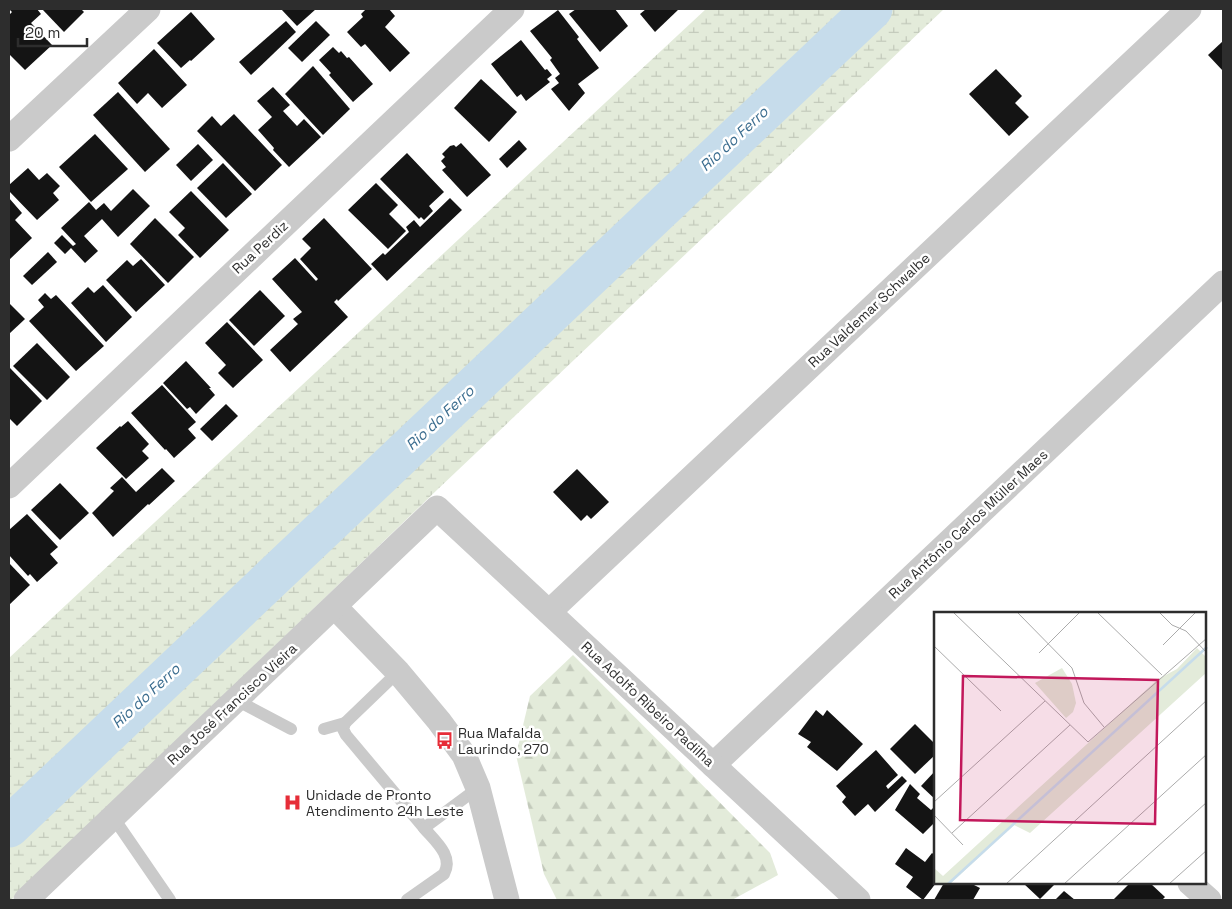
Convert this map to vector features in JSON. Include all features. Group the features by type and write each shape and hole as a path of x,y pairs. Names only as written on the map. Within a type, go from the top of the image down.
{"street":[{"path":"9,139 148,9"},
{"name":"Rua Perdiz","path":"9,486 512,9"},
{"name":"Rua Valdemar Schwalbe","path":"549,612 1189,9"},
{"name":"Rua Antônio Carlos Müller Maes","path":"713,765 1223,283"},
{"name":"Rua Adolfo Ribeiro Padilha","path":"437,508 858,900"},
{"name":"Rua José Francisco Vieira","path":"26,900 437,508"},
{"path":"335,607 398,672 439,721 464,755 478,788 507,900"},
{"path":"1191,884 1209,900"}],"lane":[{"path":"324,728 345,723 398,672"},
{"path":"236,700 291,729"},
{"path":"345,723 346,735 424,828 448,861 444,874 407,900"},
{"path":"424,828 478,788"},
{"path":"113,817 170,900"}],"green space":[{"path":"706,9 944,9 438,489 9,900 9,658"},
{"path":"573,655 770,853 778,875 732,900 557,900 544,874 516,755 530,696"}],"building":[{"path":"9,9 37,9 41,14 31,23 52,45 25,70 9,54 9,15 12,12"},
{"path":"42,9 81,9 84,12 64,32"},
{"path":"281,9 316,9 297,26"},
{"path":"366,9 389,9 395,16 385,27 410,53 390,72 365,44 361,47 347,32 363,17 361,14"},
{"path":"576,9 615,9 628,26 600,52 569,14"},
{"path":"646,9 679,9 655,32 640,14"},
{"path":"558,10 579,37 577,39 599,68 578,84 585,93 569,111 551,89 559,83 555,78 560,74 550,60 552,58 530,31"},
{"path":"191,12 215,39 181,68 157,43"},
{"path":"286,21 296,32 251,75 239,62"},
{"path":"316,21 330,35 302,62 288,48"},
{"path":"521,40 545,70 547,69 552,75 547,79 550,82 526,101 521,94 517,97 491,64"},
{"path":"1223,41 1223,71 1208,55"},
{"path":"333,47 339,53 341,51 347,58 349,57 373,84 353,102 329,75 331,73 319,60"},
{"path":"154,49 187,85 162,108 148,93 137,104 118,83"},
{"path":"313,66 350,109 323,135 285,94"},
{"path":"996,69 1022,96 1015,103 1029,117 1009,136 969,94"},
{"path":"481,79 517,112 489,142 454,108"},
{"path":"273,87 290,105 283,111 297,126 304,119 321,137 289,167 258,130 272,117 257,101"},
{"path":"118,92 170,149 145,172 93,115"},
{"path":"234,114 282,165 255,191 197,131 212,116 221,126"},
{"path":"95,134 128,169 91,202 59,167"},
{"path":"519,140 527,149 507,168 499,159"},
{"path":"461,143 491,175 467,197 442,170 446,167 441,161 445,157 442,154 450,146 454,145 456,147"},
{"path":"198,144 213,160 191,181 176,165"},
{"path":"407,153 444,192 429,206 433,211 424,220 421,217 419,219 380,179"},
{"path":"223,163 252,194 226,218 197,188"},
{"path":"28,168 39,180 47,173 60,186 53,193 59,200 37,220 9,191 9,185"},
{"path":"376,183 398,205 389,214 406,231 388,249 348,210"},
{"path":"133,189 150,206 118,237 102,219 84,236 98,251 85,263 71,248 65,254 54,243 62,235 73,246 76,244 61,228 89,202 96,210 104,203 111,211"},
{"path":"191,191 229,230 200,258 178,235 185,228 169,212"},
{"path":"9,198 22,213 15,220 32,238 9,260"},
{"path":"450,198 462,210 387,281 371,264 383,253 385,255 409,232 406,227 414,220 420,227"},
{"path":"155,218 194,257 168,283 130,244"},
{"path":"324,218 372,269 338,301 337,299 334,302 348,317 290,372 270,350 298,324 293,319 302,312 272,279 295,258 316,281 318,279 300,259 311,248 302,239"},
{"path":"48,252 57,262 32,285 23,276"},
{"path":"141,259 165,285 136,312 106,280 127,260 133,266"},
{"path":"103,285 132,317 106,342 71,303 88,287 94,293"},
{"path":"260,290 285,316 254,346 229,320"},
{"path":"45,293 51,299 56,295 104,346 76,371 29,321 44,307 38,300"},
{"path":"10,304 25,319 9,334 9,306"},
{"path":"227,322 263,360 233,388 218,373 226,365 205,343"},
{"path":"37,343 70,377 47,400 13,366"},
{"path":"186,361 215,395 196,414 190,407 187,409 163,383"},
{"path":"9,367 42,401 17,426 9,418"},
{"path":"162,385 196,422 188,429 196,438 174,458 131,413"},
{"path":"226,404 238,416 212,441 200,429"},
{"path":"128,421 149,444 142,451 149,458 126,479 96,448"},
{"path":"162,468 175,481 113,537 92,513 114,491 110,488 122,477 136,492"},
{"path":"577,469 609,502 591,519 587,515 581,521 553,492"},
{"path":"60,483 89,513 60,540 31,510"},
{"path":"27,514 58,547 50,554 58,563 37,582 30,574 28,576 9,555 9,530"},
{"path":"9,563 30,585 9,605"},
{"path":"816,710 823,716 827,710 863,744 837,771 807,747 811,742 798,734"},
{"path":"915,724 934,743 934,756 915,774 890,749"},
{"path":"876,750 898,775 886,786 888,789 902,776 907,781 875,812 868,804 855,816 842,802 846,797 836,786"},
{"path":"934,772 934,798 921,786"},
{"path":"910,784 920,794 917,798 931,810 934,807 934,823 923,834 895,810"},
{"path":"906,848 925,862 932,853 934,854 935,884 923,900 906,887 913,877 895,864"},
{"path":"943,884 972,884 980,888 973,900 934,900"},
{"path":"1024,884 1055,884 1040,899"},
{"path":"1129,884 1151,884 1165,897 1162,900 1113,900"},
{"path":"1064,891 1075,900 1055,900"}],"waterway":[{"name":"Rio do Ferro","path":"9,827 872,9"}],"place":[{"name":"Rua Mafalda Laurindo, 270","path":"444,741"},
{"name":"Unidade de Pronto Atendimento 24h Leste","path":"292,803"}]}
